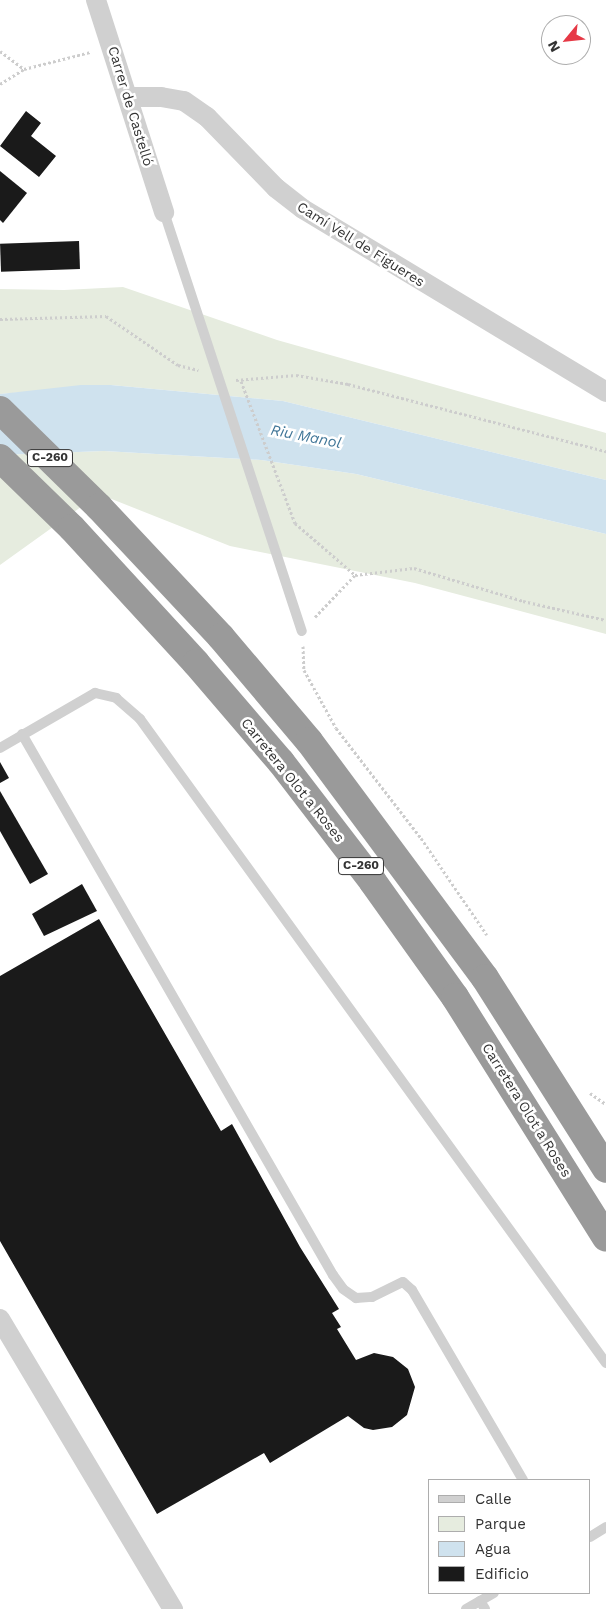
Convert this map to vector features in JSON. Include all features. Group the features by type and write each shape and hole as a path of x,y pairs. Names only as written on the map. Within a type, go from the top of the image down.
{"highway":[{"name":"C-260","path":"0,410 99,506 221,637 309,741 390,847 485,978 606,1169"},
{"name":"Carretera Olot a Roses","path":"0,458 72,528 196,663 281,762 373,882 460,1005 606,1238"}],"street":[{"name":"Carrer de Castelló","path":"96,0 164,212"},
{"name":"Camí Vell de Figueres","path":"128,97 162,97 184,101 207,117 276,188 303,209 606,392"},
{"path":"0,1319 173,1609"}],"lane":[{"path":"164,212 302,631"},
{"path":"0,748 95,693 116,698 140,719 606,1363"},
{"path":"22,734 333,1275 344,1290 356,1298 372,1297 403,1282 412,1290 522,1479"},
{"path":"591,1536 606,1527"},
{"path":"466,1609 483,1605 493,1594"}],"path":[{"path":"0,84 24,68 112,47"},
{"path":"0,51 24,68"},
{"path":"0,319 106,316 178,365 205,372"},
{"path":"232,379 241,381 296,375 348,384 606,451"},
{"path":"241,381 296,522 355,576"},
{"path":"493,943 421,838 336,728 304,670 302,631 355,576 414,568 524,601 606,620"},
{"path":"585,1086 606,1104"}],"green space":[{"path":"123,287 277,340 606,433 606,480 283,401 111,385 0,394 0,289 64,290"},
{"path":"104,451 261,460 356,474 606,534 606,634 415,583 230,546 99,494 0,565 0,455"}],"water":[{"name":"Riu Manol","path":"81,385 111,385 283,401 606,480 606,534 356,474 261,460 104,451 0,455 0,394"}],"building":[{"path":"26,111 41,123 31,136 56,156 39,177 0,146"},
{"path":"0,171 27,193 3,223 0,220"},
{"path":"79,241 80,269 1,272 0,244"},
{"path":"0,762 9,778 0,783"},
{"path":"0,791 48,874 30,884 0,831"},
{"path":"82,884 97,911 44,936 32,914"},
{"path":"99,919 221,1131 232,1124 300,1247 339,1309 332,1313 341,1327 337,1329 356,1360 374,1353 393,1357 408,1369 415,1387 407,1415 392,1427 373,1430 364,1428 348,1416 270,1463 264,1453 157,1514 0,1241 0,976"}]}
